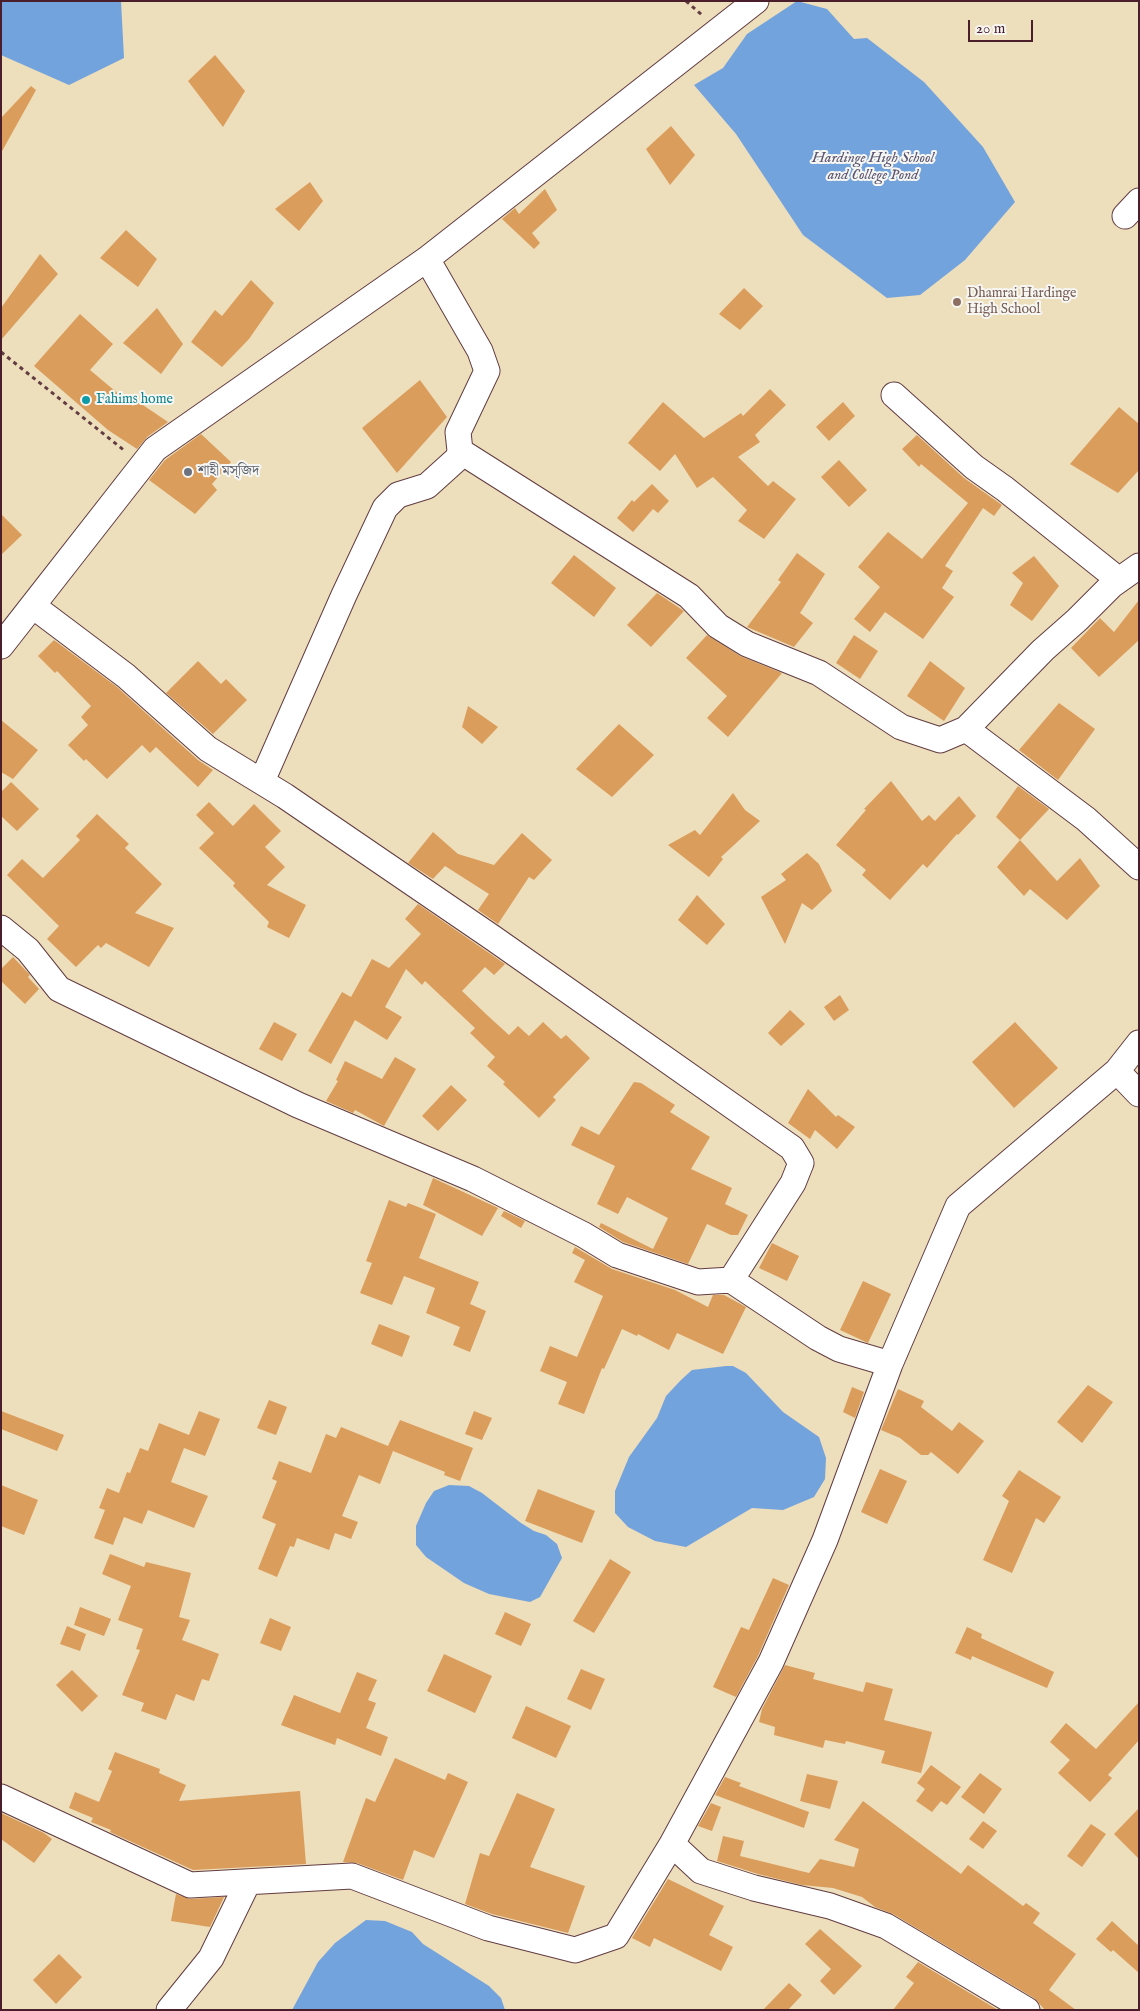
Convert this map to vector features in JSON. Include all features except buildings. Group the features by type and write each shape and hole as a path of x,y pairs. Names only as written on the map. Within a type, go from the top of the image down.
{"street":[{"path":"1,646 155,449 427,259 756,1"},
{"path":"262,781 344,595 385,508 398,495 427,486 458,458 460,451 458,432 487,371 480,351 427,259"},
{"path":"460,451 689,596 718,626 747,644 819,673 901,727 940,740 966,729 1043,650 1129,573 974,467 894,395"},
{"path":"33,606 126,676 208,749 262,781 493,938 792,1148 801,1163 793,1183 731,1280"},
{"path":"966,729 1086,819 1139,867"},
{"path":"1,928 28,950 59,989 280,1096 473,1179 584,1235 617,1255 698,1282 731,1280 818,1338 848,1352 890,1364"},
{"path":"1,1797 190,1885 352,1876 488,1928 575,1950 616,1936 672,1844 772,1662 825,1540 890,1364 958,1206 1117,1071 1139,1043"},
{"path":"1117,1071 1139,1094"},
{"path":"672,1844 701,1871 754,1888 830,1906 886,1926 1027,2010"},
{"path":"169,2010 211,1958 248,1882"}],"path":[{"path":"1,352 143,465"}],"water":[{"path":"1,1 121,1 124,58 69,85 1,55"},
{"name":"Hardinge High School and College Pond","path":"797,1 827,9 854,39 867,38 924,82 983,147 1015,202 965,260 920,295 887,298 803,235 736,134 694,85 723,68 747,34"},
{"path":"733,1366 746,1373 783,1412 819,1437 826,1458 825,1479 814,1497 783,1510 752,1508 686,1547 655,1541 628,1527 615,1513 615,1491 629,1457 657,1418 666,1396 692,1370"},
{"path":"449,1485 469,1486 482,1493 521,1523 534,1531 546,1535 557,1544 562,1558 540,1597 530,1602 489,1594 464,1583 426,1557 416,1545 416,1526 426,1503 434,1491"},
{"path":"366,1920 385,1921 412,1932 423,1944 489,1986 501,1998 505,2010 292,2010 318,1962 335,1943"}],"place":[{"name":"Dhamrai Hardinge High School","path":"957,302"},
{"name":"Fahims home","path":"86,400"},
{"name":"শাহী মস্জিদ","path":"188,472"}]}
